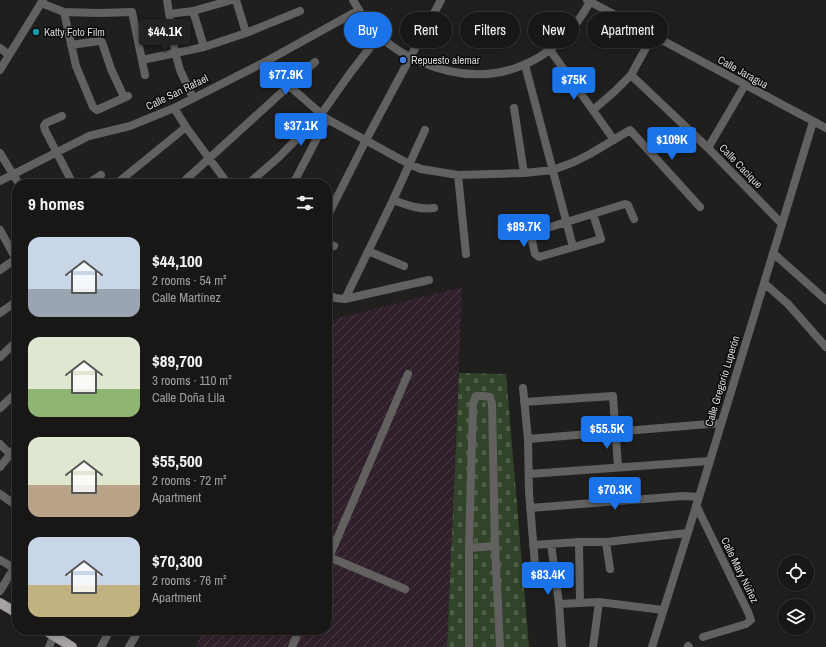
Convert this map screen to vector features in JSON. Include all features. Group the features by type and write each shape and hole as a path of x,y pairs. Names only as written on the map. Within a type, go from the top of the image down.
{"main road":[{"path":"0,604 12,610"},
{"path":"54,636 72,647"}],"street":[{"path":"167,0 175,52 180,70 193,98"},
{"path":"169,14 193,11 232,0"},
{"path":"236,0 246,33"},
{"path":"353,0 359,10"},
{"path":"332,207 441,0"},
{"path":"0,70 42,1 64,12 132,12 145,75"},
{"path":"392,46 410,58 442,70 467,74 496,73 525,64 550,50 583,16 590,1"},
{"name":"Calle Jaragua","path":"590,1 610,12"},
{"name":"Calle San Rafael","path":"0,181 89,136 130,126 174,108 359,10"},
{"path":"193,11 204,47"},
{"path":"142,60 204,47 246,33 300,11"},
{"path":"64,12 70,45 76,66 93,107 97,110 126,96 111,69 102,42 99,41 70,45"},
{"name":"Calle Jaragua","path":"668,43 826,128"},
{"path":"0,48 9,55"},
{"path":"295,179 324,116 351,72 370,48"},
{"path":"593,110 631,75 646,48"},
{"path":"550,50 614,140"},
{"path":"263,62 324,116 409,164 421,169 458,175 524,173 552,170 574,162 629,130 700,207"},
{"path":"187,179 315,62"},
{"path":"525,64 573,247"},
{"name":"Calle Cacique","path":"631,75 708,148 781,223"},
{"path":"708,148 744,85"},
{"path":"174,108 186,127 224,179"},
{"path":"514,108 524,173"},
{"path":"62,116 46,123 44,126 70,179"},
{"path":"254,179 324,116"},
{"name":"Calle Gregorio Luperón","path":"652,647 813,122"},
{"path":"122,179 186,127"},
{"path":"345,299 425,130"},
{"path":"0,153 16,179"},
{"path":"94,179 102,174"},
{"path":"458,175 466,254"},
{"path":"393,200 417,208 434,208"},
{"path":"593,214 601,239 539,257 537,256 534,248 532,233 566,222 593,214 627,204 634,219"},
{"path":"1,234 12,252"},
{"path":"368,251 404,266"},
{"path":"773,253 826,300"},
{"path":"0,270 12,261"},
{"path":"332,296 345,299 429,280"},
{"path":"764,283 788,304 826,347"},
{"path":"0,313 12,305"},
{"path":"0,357 12,346"},
{"path":"332,550 408,374"},
{"path":"523,388 528,439 530,508 536,577"},
{"path":"524,402 612,395 614,397 618,467"},
{"path":"469,647 473,404 476,396 490,397 492,404 495,546 500,647"},
{"path":"0,408 12,397"},
{"path":"528,439 721,423"},
{"path":"0,444 12,454"},
{"path":"0,467 12,458"},
{"path":"529,474 709,461"},
{"path":"0,494 12,502"},
{"path":"530,508 683,496 698,501"},
{"name":"Calle Mary Núñez","path":"698,501 748,612 750,620 746,624 703,637"},
{"path":"533,545 606,542 687,533"},
{"path":"579,542 580,603"},
{"path":"606,542 610,569"},
{"path":"551,544 559,604 562,647"},
{"path":"470,548 495,546"},
{"path":"0,560 12,564"},
{"path":"332,561 405,589"},
{"path":"0,591 12,572"},
{"path":"593,647 599,602"},
{"path":"559,604 599,602 663,610"},
{"path":"101,647 107,635"},
{"path":"129,647 136,635"},
{"path":"292,647 297,635"},
{"path":"49,647 54,636"}],"shaded area":[{"path":"462,287 447,647 196,647 201,635 332,635 332,320"}],"green space":[{"path":"459,373 506,374 529,647 447,647"}],"place":[{"name":"Katty Foto Film","path":"36,32"},
{"name":"Repuesto alemar","path":"403,60"}]}
